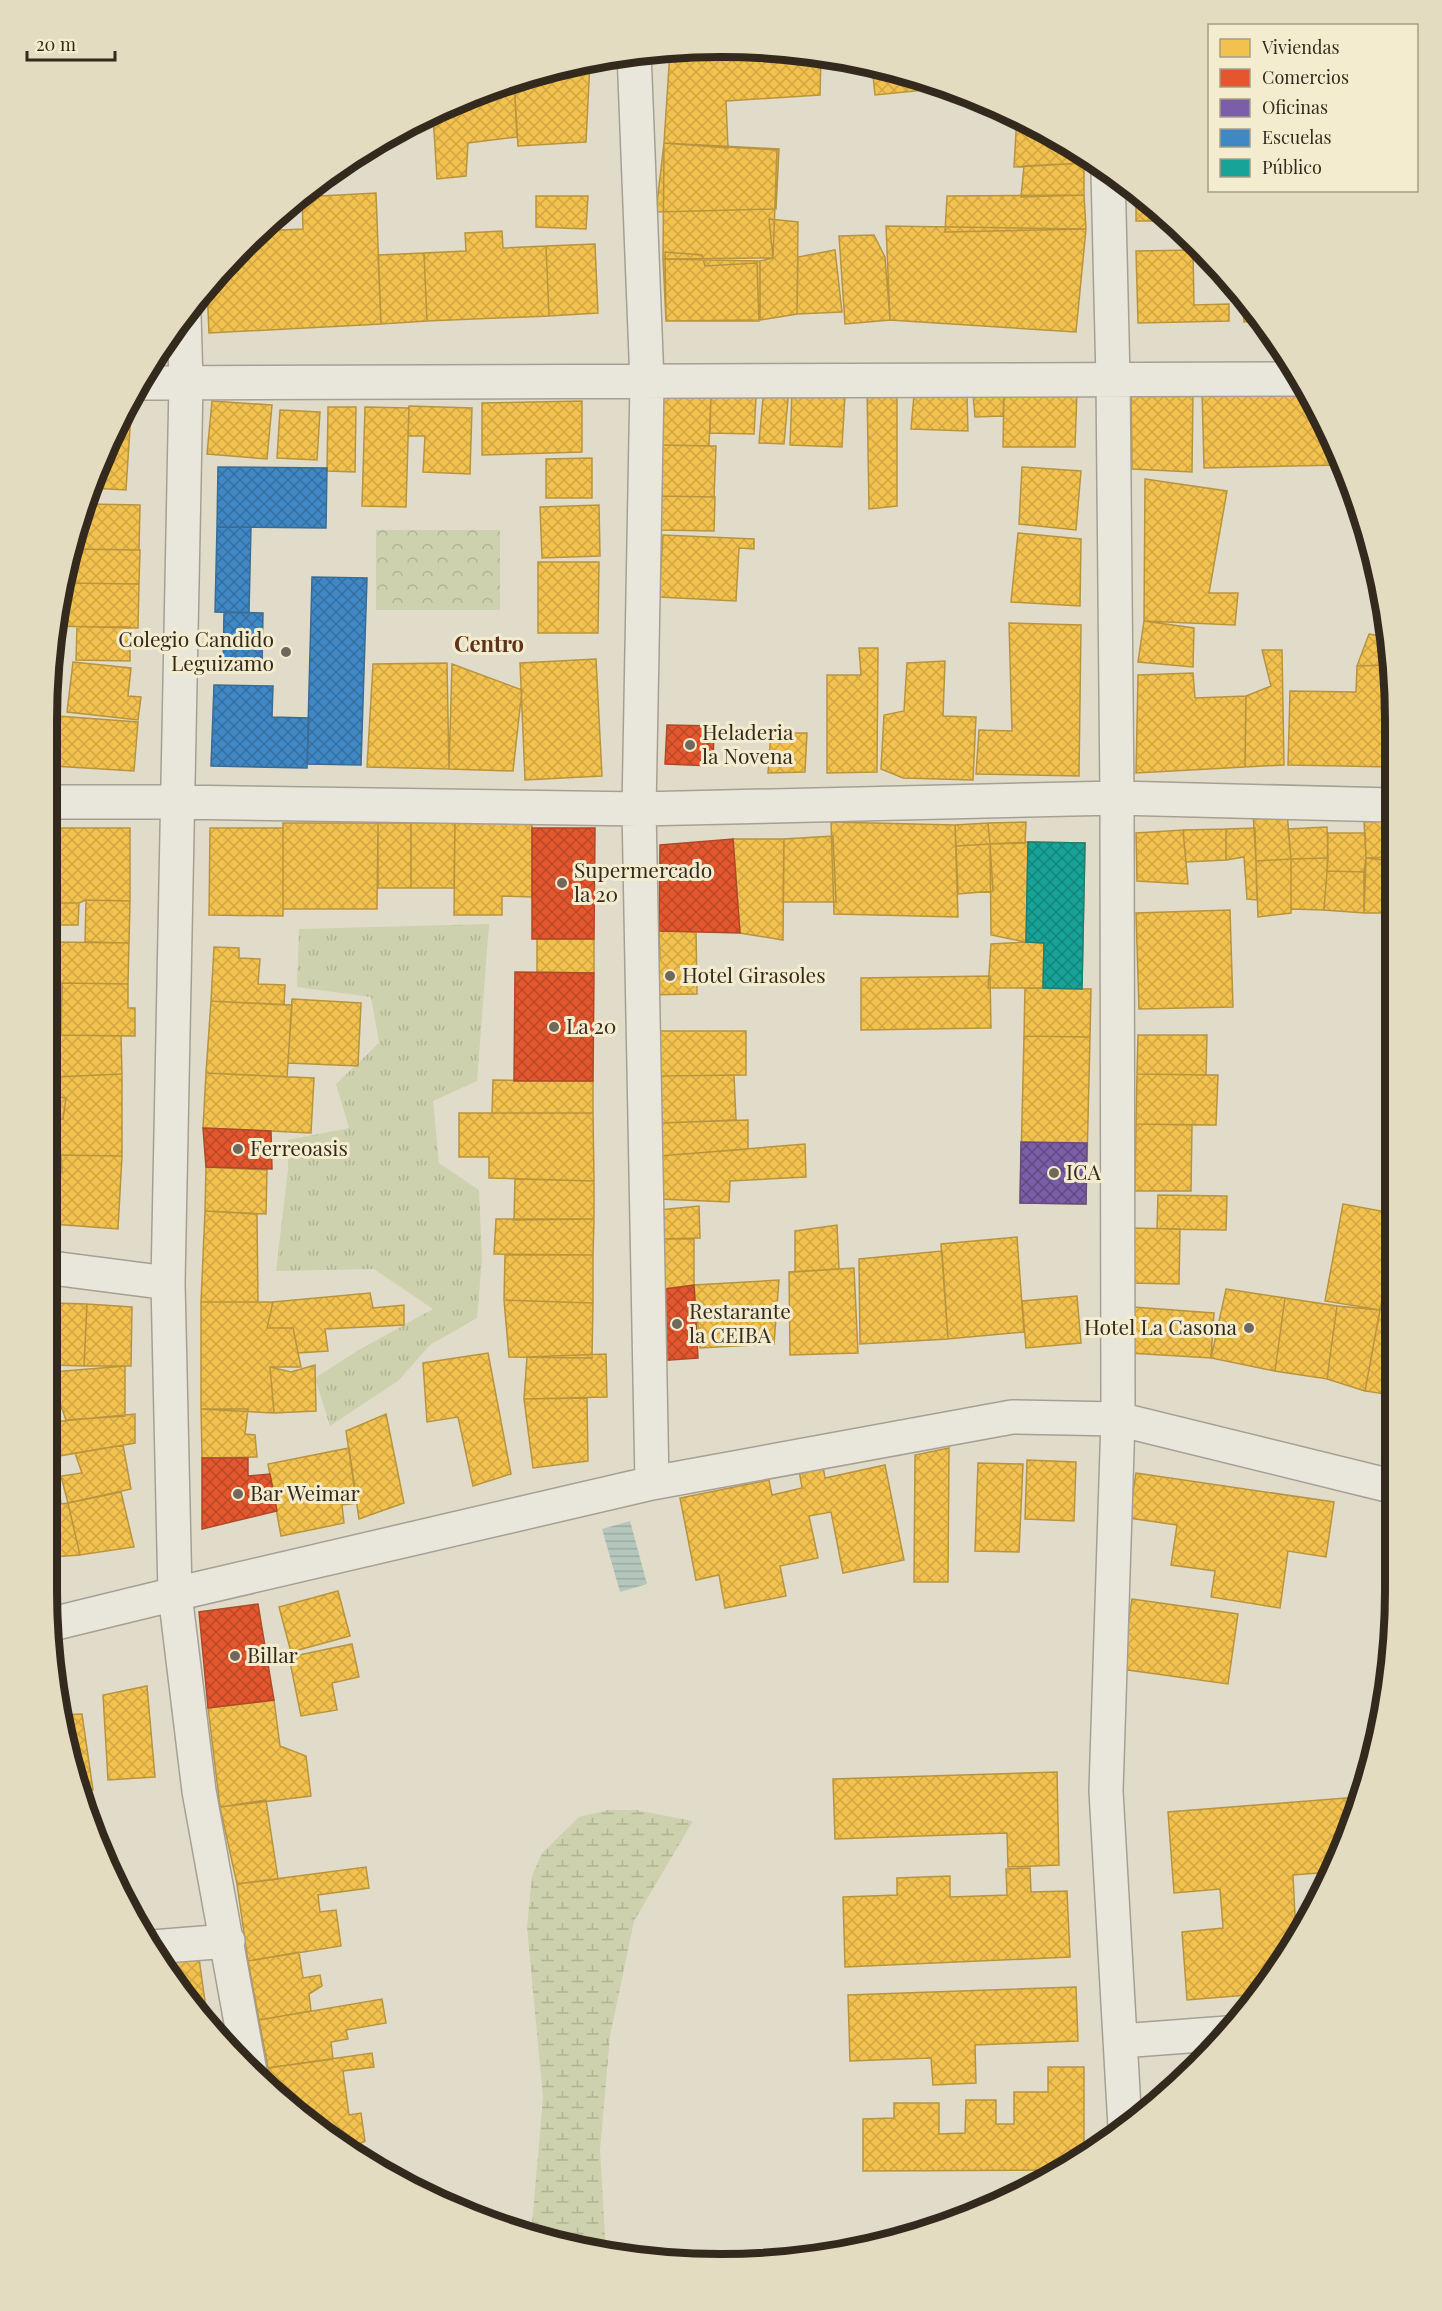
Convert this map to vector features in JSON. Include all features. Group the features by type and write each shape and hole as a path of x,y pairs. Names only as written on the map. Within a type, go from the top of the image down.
{"street":[{"path":"634,63 647,382 639,809 652,1483"},
{"path":"1108,182 1113,379 1117,798 1118,1419 1106,1791 1125,2117"},
{"path":"184,330 186,383 168,1283 175,1594 199,1791 247,2056"},
{"path":"150,383 1290,379"},
{"path":"57,802 639,809 1117,798 1385,805"},
{"path":"57,1269 168,1283"},
{"path":"58,1623 652,1483 1011,1417 1118,1419 1385,1485"},
{"path":"161,1946 228,1941"},
{"path":"1121,2041 1215,2034"}],"green space":[{"path":"376,530 500,530 500,610 376,610"},
{"path":"489,924 477,1081 433,1101 439,1163 479,1190 482,1259 477,1318 430,1345 398,1381 330,1426 315,1378 357,1351 433,1309 374,1269 276,1271 288,1170 288,1140 349,1128 336,1084 379,1043 371,997 297,987 299,929"},
{"path":"608,1810 636,1810 693,1821 634,1921 610,2036 600,2150 605,2243 532,2226 543,2097 527,1927 532,1876 542,1853 579,1817"}],"shaded area":[{"path":"630,1521 647,1584 620,1592 602,1529"}],"building: Viviendas":[{"path":"764,58 821,65 820,95 726,101 728,148 664,143 669,59"},
{"path":"590,70 586,142 518,146 515,90"},
{"path":"873,75 924,90 875,95"},
{"path":"515,90 517,137 468,143 466,176 437,179 433,122"},
{"path":"1016,126 1081,163 1014,167"},
{"path":"664,143 777,150 773,258 663,259"},
{"path":"664,143 779,149 776,209 656,212"},
{"path":"1081,163 1084,165 1084,195 1021,197 1024,166"},
{"path":"1114,186 1125,194 1114,194"},
{"path":"376,193 381,324 209,333 208,301 251,251 274,230 303,229 302,206 314,196"},
{"path":"1084,195 1086,229 945,232 947,196"},
{"path":"536,196 588,196 586,229 536,227"},
{"path":"1136,203 1158,221 1136,221"},
{"path":"769,219 798,222 797,314 760,320 760,261 773,258"},
{"path":"886,226 1086,229 1076,332 890,320"},
{"path":"502,231 503,248 546,246 549,316 427,321 424,253 466,251 465,233"},
{"path":"874,235 885,257 890,320 845,324 839,236"},
{"path":"595,244 598,313 549,316 546,246"},
{"path":"835,250 842,312 797,314 798,257"},
{"path":"1190,250 1193,253 1194,305 1229,304 1229,321 1138,323 1136,251"},
{"path":"665,252 702,255 705,266 757,263 759,321 666,321"},
{"path":"424,253 427,321 381,324 378,255"},
{"path":"663,259 760,261 760,320 666,321"},
{"path":"1243,311 1251,322 1244,322"},
{"path":"764,386 789,388 784,444 759,443"},
{"path":"1131,387 1193,393 1192,472 1132,469"},
{"path":"1295,387 1317,427 1333,465 1204,468 1202,390"},
{"path":"867,388 897,390 897,506 869,509"},
{"path":"1004,390 1077,391 1075,447 1003,447"},
{"path":"1004,390 1003,416 975,417 973,395"},
{"path":"792,392 845,395 842,447 790,445"},
{"path":"661,394 711,395 709,446 659,445"},
{"path":"711,395 756,397 754,434 710,433"},
{"path":"914,395 967,396 968,431 911,429"},
{"path":"212,401 272,405 267,459 207,454"},
{"path":"582,401 582,452 482,455 482,403"},
{"path":"409,406 472,408 470,474 423,472 425,436 408,436"},
{"path":"328,407 356,407 355,472 327,471"},
{"path":"365,407 409,408 406,507 362,506"},
{"path":"280,410 320,412 317,460 277,458"},
{"path":"131,417 126,490 100,488"},
{"path":"661,445 716,446 714,497 660,496"},
{"path":"592,458 592,498 546,498 546,459"},
{"path":"1022,467 1081,471 1076,530 1019,524"},
{"path":"1145,479 1227,491 1209,593 1238,593 1235,625 1144,621"},
{"path":"660,496 715,497 714,531 658,530"},
{"path":"94,504 140,505 139,550 80,549"},
{"path":"599,505 600,556 542,558 540,507"},
{"path":"1018,533 1081,539 1080,606 1011,602"},
{"path":"663,535 754,539 754,549 739,548 736,601 659,597"},
{"path":"80,549 140,550 139,584 72,583"},
{"path":"538,562 599,562 598,633 538,633"},
{"path":"72,583 139,584 138,628 64,626"},
{"path":"1144,621 1194,628 1193,667 1138,662"},
{"path":"1009,623 1081,625 1079,776 976,774 979,730 1012,731"},
{"path":"77,627 130,627 130,661 76,660"},
{"path":"1369,634 1379,636 1383,665 1357,666"},
{"path":"859,648 878,648 877,772 827,773 827,675 861,675"},
{"path":"1262,650 1282,650 1284,765 1245,767 1246,696 1271,686"},
{"path":"596,659 602,776 525,780 520,663"},
{"path":"945,661 943,716 976,717 973,780 903,778 881,769 884,715 904,711 907,663"},
{"path":"73,662 131,668 128,696 141,697 138,720 67,712"},
{"path":"447,663 449,769 367,767 373,664"},
{"path":"452,664 522,690 513,771 449,769"},
{"path":"1383,665 1385,767 1288,765 1290,691 1356,692 1357,666"},
{"path":"1193,673 1195,698 1246,696 1245,767 1136,773 1138,675"},
{"path":"57,716 138,722 134,771 57,766"},
{"path":"771,733 807,733 805,772 768,773"},
{"path":"1287,812 1291,859 1256,861 1253,813"},
{"path":"1385,821 1385,857 1366,858 1364,822"},
{"path":"831,822 955,825 958,917 834,914"},
{"path":"1026,822 1025,843 990,844 988,823"},
{"path":"283,823 378,823 377,909 283,909"},
{"path":"378,823 411,823 411,888 378,888"},
{"path":"411,823 455,823 454,888 411,888"},
{"path":"455,823 532,823 532,897 502,896 502,915 454,915"},
{"path":"988,823 990,844 956,846 955,825"},
{"path":"1327,827 1328,858 1291,859 1288,829"},
{"path":"57,828 130,828 130,901 86,900 79,903 57,903"},
{"path":"210,828 283,828 283,916 209,915"},
{"path":"1255,828 1257,900 1247,899 1244,857 1226,860 1226,829"},
{"path":"1226,829 1226,860 1186,862 1183,830"},
{"path":"1183,830 1188,884 1137,881 1136,833"},
{"path":"1328,833 1365,833 1364,872 1327,871"},
{"path":"833,836 836,902 783,902 784,839"},
{"path":"733,839 784,839 783,940 740,933"},
{"path":"1028,842 1026,942 991,935 990,844"},
{"path":"1028,842 1085,843 1082,983 1043,988 1044,943 1026,942"},
{"path":"990,844 993,891 958,894 956,846"},
{"path":"1328,858 1324,910 1291,909 1291,859"},
{"path":"1366,858 1385,860 1385,913 1364,913"},
{"path":"1291,859 1291,913 1258,917 1256,861"},
{"path":"1327,871 1364,872 1364,913 1324,910"},
{"path":"86,900 130,901 129,943 85,942"},
{"path":"57,903 79,903 78,925 57,925"},
{"path":"1230,910 1233,1007 1139,1009 1136,913"},
{"name":"Hotel Girasoles","path":"696,930 697,994 643,995 643,958 660,958 659,931"},
{"path":"537,939 594,939 594,973 537,972"},
{"path":"57,942 129,943 128,984 62,983 61,1010 57,1010"},
{"path":"1044,943 1043,988 988,988 991,944"},
{"path":"214,947 239,948 239,958 260,959 258,984 285,985 284,1005 211,1001"},
{"path":"990,976 991,1028 861,1030 861,978"},
{"path":"62,983 128,984 128,1008 135,1008 135,1036 61,1035"},
{"path":"1025,988 1091,989 1090,1037 1024,1036"},
{"path":"292,999 361,1003 358,1066 288,1063"},
{"path":"211,1001 292,1005 287,1077 206,1073"},
{"path":"660,1031 746,1031 746,1075 661,1076"},
{"path":"57,1035 121,1036 122,1074 57,1077"},
{"path":"1138,1035 1207,1035 1206,1075 1137,1074"},
{"path":"1024,1036 1090,1037 1086,1204 1020,1203"},
{"path":"206,1073 314,1078 311,1133 203,1128"},
{"path":"122,1074 122,1156 57,1155 57,1077"},
{"path":"1137,1074 1218,1075 1216,1125 1136,1124"},
{"path":"734,1075 736,1120 661,1123 661,1076"},
{"path":"493,1080 593,1081 593,1113 492,1113"},
{"path":"57,1097 66,1098 63,1119 57,1119"},
{"path":"459,1113 593,1113 594,1181 489,1178 489,1157 459,1157"},
{"path":"748,1120 748,1149 660,1156 661,1123"},
{"path":"1136,1124 1192,1125 1191,1191 1135,1191"},
{"path":"805,1144 806,1177 730,1181 729,1202 659,1199 660,1156"},
{"path":"61,1155 122,1156 118,1229 57,1224 57,1174 62,1172"},
{"path":"206,1167 267,1170 266,1214 205,1211"},
{"path":"515,1179 594,1181 594,1219 514,1220"},
{"path":"1158,1195 1227,1196 1226,1230 1157,1229"},
{"path":"1343,1204 1385,1212 1385,1283 1380,1310 1325,1301"},
{"path":"699,1206 700,1238 659,1239 659,1210"},
{"path":"205,1211 257,1214 258,1302 201,1302"},
{"path":"496,1219 594,1219 593,1255 494,1254"},
{"path":"837,1225 839,1269 795,1272 795,1231"},
{"path":"1130,1228 1180,1229 1179,1284 1129,1283"},
{"path":"1017,1237 1024,1332 948,1339 941,1244"},
{"path":"659,1239 694,1239 694,1285 658,1290"},
{"path":"942,1251 948,1339 860,1344 859,1259"},
{"path":"505,1255 593,1255 593,1303 504,1300"},
{"path":"854,1268 858,1353 790,1355 789,1272"},
{"path":"779,1280 774,1344 700,1348 694,1285"},
{"name":"Hotel La Casona","path":"1226,1289 1285,1298 1275,1371 1211,1358"},
{"path":"370,1293 373,1308 404,1305 404,1325 325,1329 328,1351 298,1353 293,1328 267,1328 273,1302"},
{"path":"1077,1296 1081,1343 1026,1348 1022,1301"},
{"path":"1285,1298 1337,1306 1327,1379 1275,1371"},
{"path":"504,1300 593,1303 592,1358 509,1357"},
{"path":"201,1302 273,1302 267,1328 293,1328 301,1367 270,1367 274,1413 201,1409"},
{"path":"57,1303 87,1304 84,1366 57,1365"},
{"path":"87,1304 132,1307 131,1366 84,1366"},
{"path":"1337,1306 1380,1310 1365,1391 1327,1379"},
{"path":"1133,1307 1214,1313 1211,1358 1129,1353"},
{"path":"1380,1310 1385,1311 1385,1394 1365,1391"},
{"path":"488,1353 511,1474 473,1486 458,1417 427,1422 423,1363"},
{"path":"606,1354 607,1397 524,1399 527,1357"},
{"path":"315,1365 316,1411 274,1413 270,1367 291,1372"},
{"path":"125,1366 125,1416 66,1420 57,1395 57,1372"},
{"path":"587,1398 588,1461 533,1468 524,1399"},
{"path":"201,1409 248,1409 245,1434 255,1435 257,1457 202,1458"},
{"path":"135,1414 135,1443 57,1456 57,1422"},
{"path":"386,1414 404,1503 359,1519 346,1431"},
{"path":"123,1445 131,1489 68,1503 61,1476 82,1473 75,1453"},
{"path":"349,1448 357,1503 342,1505 344,1523 281,1536 268,1464"},
{"path":"949,1448 948,1582 914,1582 915,1455"},
{"path":"1027,1460 1076,1462 1074,1521 1025,1519"},
{"path":"978,1463 1023,1464 1019,1552 975,1551"},
{"path":"885,1465 904,1560 843,1573 831,1512 809,1516 818,1558 780,1566 786,1596 725,1608 719,1575 696,1580 680,1498 769,1480 772,1495 802,1488 799,1470 823,1466 825,1478"},
{"path":"57,1470 61,1504 57,1504"},
{"path":"1136,1473 1334,1502 1326,1557 1288,1551 1280,1608 1211,1597 1215,1571 1171,1565 1177,1525 1129,1518"},
{"path":"121,1492 134,1547 80,1555 68,1503"},
{"path":"68,1503 80,1555 57,1557 57,1504"},
{"path":"338,1591 350,1636 291,1652 279,1607"},
{"path":"1132,1599 1238,1614 1228,1684 1121,1669"},
{"path":"352,1644 359,1677 332,1683 337,1710 301,1716 289,1657"},
{"path":"147,1686 155,1777 108,1780 103,1695"},
{"path":"274,1700 280,1746 306,1756 311,1796 220,1807 208,1708"},
{"path":"82,1714 93,1790 88,1790 69,1715"},
{"path":"1057,1772 1059,1865 1008,1867 1007,1833 835,1839 833,1779"},
{"path":"1352,1798 1322,1873 1293,1875 1295,1916 1300,1916 1247,1995 1187,2000 1182,1932 1223,1928 1220,1889 1174,1893 1168,1812"},
{"path":"266,1800 278,1879 237,1884 220,1807"},
{"path":"366,1867 369,1888 318,1895 320,1912 336,1910 341,1946 248,1961 237,1884"},
{"path":"1030,1868 1031,1892 1067,1891 1070,1957 845,1967 843,1897 897,1895 897,1878 950,1876 950,1897 1007,1895 1006,1869"},
{"path":"299,1952 303,1978 320,1975 322,1986 309,1994 311,2011 259,2020 248,1961"},
{"path":"199,1958 206,2009 194,1994 172,1963"},
{"path":"1076,1987 1078,2041 975,2045 976,2083 933,2085 931,2058 850,2061 848,1995"},
{"path":"382,1999 386,2023 346,2030 348,2039 331,2042 333,2059 268,2068 259,2020"},
{"path":"372,2053 374,2067 343,2071 349,2115 361,2113 365,2141 357,2145 317,2117 269,2076 268,2068"},
{"path":"1048,2067 1084,2067 1084,2146 1044,2170 863,2171 863,2119 894,2118 894,2103 939,2103 939,2134 965,2133 966,2100 996,2100 996,2124 1014,2124 1014,2092 1048,2092"}],"building: Comercios":[{"name":"Heladeria la Novena","path":"667,725 714,726 713,766 665,764"},
{"path":"532,828 595,828 594,939 532,939"},
{"path":"733,839 740,933 659,931 660,845"},
{"name":"La 20","path":"515,972 594,973 593,1081 514,1081"},
{"name":"Ferreoasis","path":"203,1128 271,1131 272,1169 206,1167"},
{"name":"Restarante la CEIBA","path":"694,1285 698,1358 656,1361 658,1290"},
{"name":"Bar Weimar","path":"202,1458 248,1458 248,1476 270,1474 277,1511 202,1529"},
{"name":"Billar","path":"258,1604 274,1700 208,1708 199,1612"}],"building: Oficinas":[{"name":"ICA","path":"1021,1142 1087,1143 1086,1204 1020,1203"}],"building: Escuelas":[{"path":"218,467 327,468 326,528 217,527"},
{"path":"217,527 251,527 249,613 215,612"},
{"path":"312,577 367,578 361,765 307,764"},
{"path":"224,612 263,613 262,668 223,668"},
{"path":"214,685 273,686 272,717 309,718 307,768 211,766"}],"building: Público":[{"path":"1028,842 1085,843 1082,989 1043,988 1044,943 1026,942"}],"place":[{"name":"Colegio Candido Leguizamo","path":"286,652"},
{"name":"Heladeria la Novena","path":"690,745"},
{"name":"Supermercado la 20","path":"562,883"},
{"name":"Hotel Girasoles","path":"670,976"},
{"name":"La 20","path":"554,1027"},
{"name":"Ferreoasis","path":"238,1149"},
{"name":"ICA","path":"1054,1173"},
{"name":"Restarante la CEIBA","path":"677,1324"},
{"name":"Hotel La Casona","path":"1249,1328"},
{"name":"Bar Weimar","path":"238,1494"},
{"name":"Billar","path":"235,1656"}],"district":[{"name":"Centro","path":"489,644"}]}
